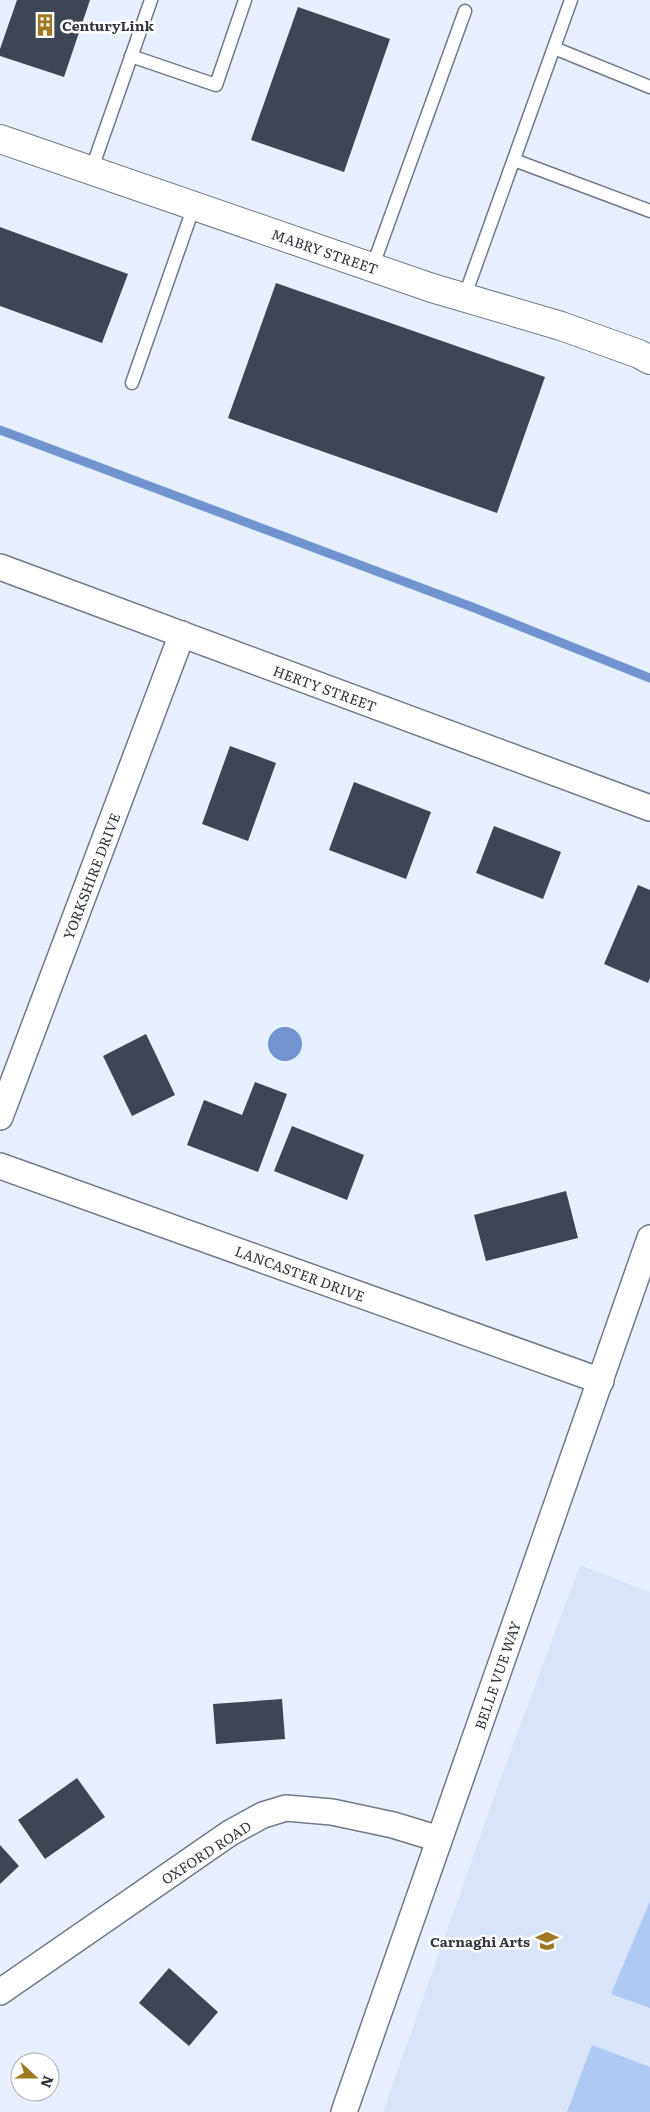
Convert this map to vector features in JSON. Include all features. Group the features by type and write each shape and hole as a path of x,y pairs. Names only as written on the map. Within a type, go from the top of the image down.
{"street":[{"name":"MABRY STREET","path":"0,139 372,268 464,298 561,326 639,354 650,360"},
{"name":"HERTY STREET","path":"0,567 650,808"},
{"name":"YORKSHIRE DRIVE","path":"0,1117 182,634"},
{"name":"LANCASTER DRIVE","path":"0,1166 601,1380"},
{"name":"BELLE VUE WAY","path":"344,2112 650,1238"},
{"name":"OXFORD ROAD","path":"0,1992 230,1833 263,1815 286,1808 332,1812 393,1825 439,1839"}],"lane":[{"path":"91,171 151,0"},
{"path":"131,56 216,85 246,0"},
{"path":"464,298 571,0"},
{"path":"372,268 465,11"},
{"path":"554,48 650,87"},
{"path":"514,160 650,211"},
{"path":"132,383 194,206"}],"shaded area":[{"path":"285,1027 292,1028 297,1032 301,1037 301,1051 297,1056 292,1060 285,1061 278,1060 273,1056 269,1051 268,1044 269,1037 273,1032 278,1028"},
{"name":"Carnaghi Arts","path":"580,1565 650,1592 650,2112 383,2112 504,1769"},
{"path":"650,1901 650,2008 611,1994"},
{"path":"592,2045 650,2067 650,2112 567,2112"}],"building":[{"name":"CenturyLink","path":"17,0 90,0 64,77 0,56 0,49"},
{"path":"298,7 390,39 344,172 251,140"},
{"path":"0,227 128,274 102,343 0,306"},
{"path":"276,283 545,377 497,513 228,418"},
{"path":"230,746 276,763 248,841 202,824"},
{"path":"354,782 431,812 406,879 329,850"},
{"path":"494,826 561,852 543,899 476,873"},
{"path":"638,885 650,890 650,978 648,983 604,964"},
{"path":"146,1034 175,1095 132,1116 103,1056"},
{"path":"255,1082 287,1094 258,1172 187,1145 204,1100 242,1115"},
{"path":"292,1126 364,1155 347,1200 274,1171"},
{"path":"566,1191 578,1238 486,1261 474,1215"},
{"path":"282,1699 285,1739 216,1744 213,1704"},
{"path":"77,1778 105,1817 45,1859 18,1820"},
{"path":"0,1845 19,1866 0,1884"},
{"path":"169,1968 218,2012 189,2046 139,2003"}],"waterway":[{"path":"0,430 472,607 650,678"}],"place":[{"name":"CenturyLink","path":"45,25"},
{"name":"Carnaghi Arts","path":"547,1941"}]}
